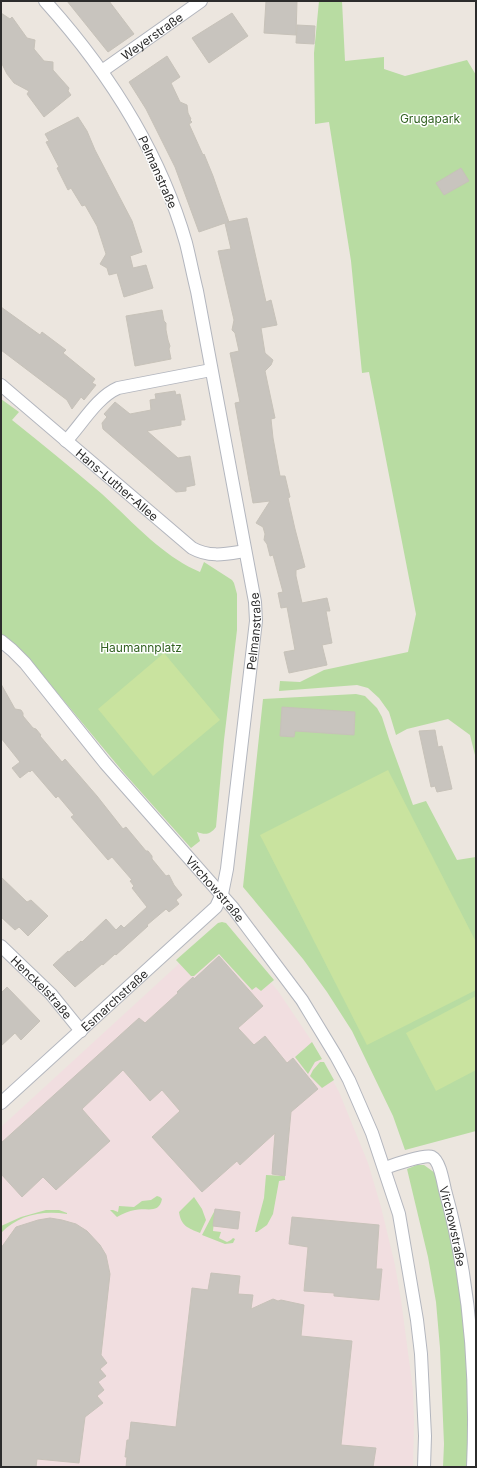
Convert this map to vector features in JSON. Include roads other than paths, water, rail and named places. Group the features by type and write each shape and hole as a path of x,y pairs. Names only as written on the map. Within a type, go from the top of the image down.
{"street":[{"name":"Pelmanstraße","path":"45,1 66,24 102,70 130,114 155,162 172,202 186,243 197,291 255,602 256,621 227,869 222,894"},
{"name":"Weyerstraße","path":"102,70 201,1"},
{"path":"66,441 100,401 113,390 211,370"},
{"name":"Hans-Luther-Allee","path":"1,385 192,548 204,554 218,555 245,551"},
{"name":"Virchowstraße","path":"1,641 25,663 105,763 222,894 302,1000 336,1056 362,1108 385,1168 399,1214 417,1320 425,1404 426,1436 424,1467"},
{"name":"Esmarchstraße","path":"1,1102 216,907 222,894"},
{"name":"Henckelstraße","path":"1,946 51,994 81,1030"},
{"name":"Virchowstraße","path":"385,1168 424,1157 432,1157 438,1162 449,1204 466,1285 473,1352 476,1425 473,1467"}],"park label":[{"name":"Grugapark","path":"430,118"},
{"name":"Haumannplatz","path":"141,647"}]}
